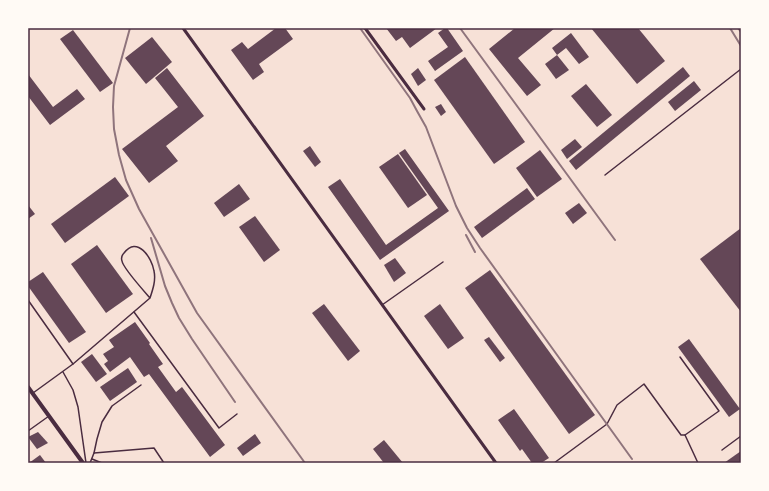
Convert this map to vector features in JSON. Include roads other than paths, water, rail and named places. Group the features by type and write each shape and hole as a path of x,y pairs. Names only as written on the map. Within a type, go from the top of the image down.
{"street":[{"path":"183,28 496,463"},
{"path":"365,28 424,109"},
{"path":"28,387 83,463"}],"lane":[{"path":"605,175 741,68"},
{"path":"33,393 74,364 150,298 155,279 152,263 142,248 135,246 127,249 122,256 122,262 132,277 150,298"},
{"path":"382,305 443,262"},
{"path":"28,300 74,364"},
{"path":"134,312 219,428 237,414"},
{"path":"680,357 719,411 685,435"},
{"path":"63,372 73,390 78,407 86,463"},
{"path":"554,463 607,424 617,405 644,384 681,434 685,435 698,463"},
{"path":"90,463 102,422 112,406 141,385"},
{"path":"28,431 48,416"},
{"path":"722,450 741,436"},
{"path":"94,453 154,448 164,463"},
{"path":"92,459 102,463"}],"railway":[{"path":"130,28 114,86 113,107 114,129 126,180 139,209 197,313 305,463"},
{"path":"360,28 410,98 426,127 456,206 467,228 632,459"},
{"path":"460,28 615,240"},
{"path":"730,28 741,46"},
{"path":"738,28 741,32"},
{"path":"466,235 475,252"},
{"path":"151,238 165,286 179,318 235,402"}]}
